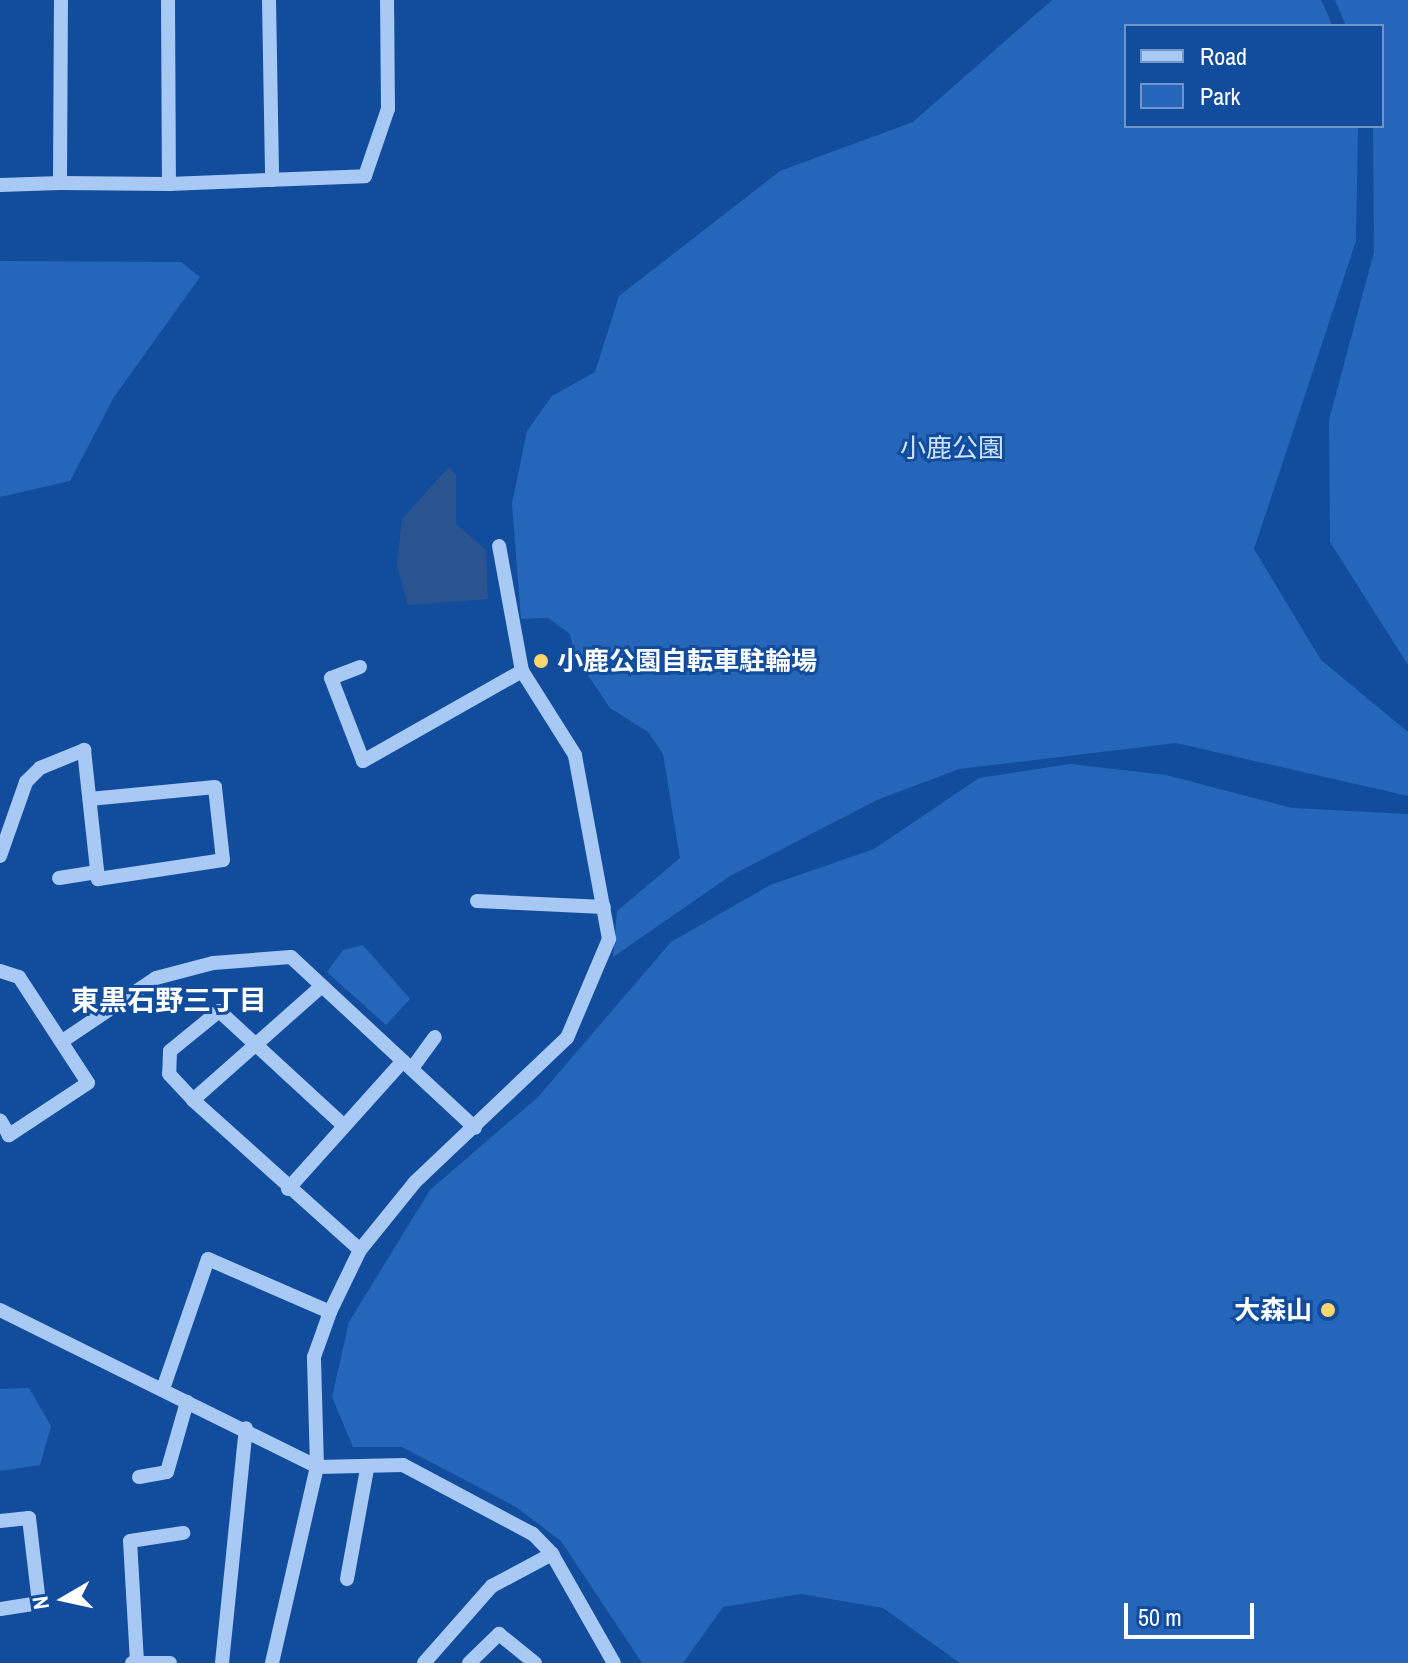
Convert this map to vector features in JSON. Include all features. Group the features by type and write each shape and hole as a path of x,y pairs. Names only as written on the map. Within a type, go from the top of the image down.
{"street":[{"path":"60,183 61,0"},
{"path":"168,0 169,184"},
{"path":"269,0 272,180"},
{"path":"0,185 169,184 365,176 388,109 387,0"},
{"path":"272,1663 317,1467 314,1357 330,1312 360,1250 415,1182 567,1038 609,939 575,755 522,671 499,546"},
{"path":"360,667 331,678 363,761 522,671"},
{"path":"0,856 26,782 40,768 84,750 98,879 223,860 215,787 90,799"},
{"path":"59,878 96,872"},
{"path":"477,901 604,907"},
{"path":"64,1040 156,978 213,963 291,957 475,1128"},
{"path":"0,971 19,977 64,1040 88,1083 9,1135 0,1120"},
{"path":"193,1100 322,986"},
{"path":"342,1124 219,1011 170,1051 169,1074 193,1100 288,1189 360,1250"},
{"path":"288,1189 342,1124 435,1037"},
{"path":"164,1386 208,1259 330,1312"},
{"path":"0,1310 164,1386 187,1402 246,1428 317,1467 367,1469 403,1465 533,1534 552,1554 614,1663"},
{"path":"139,1477 167,1472 187,1402"},
{"path":"222,1663 246,1428"},
{"path":"347,1579 367,1469"},
{"path":"0,1521 29,1518 39,1603 0,1609"},
{"path":"170,1663 135,1663 130,1541 183,1533"},
{"path":"424,1663 492,1586 552,1554"},
{"path":"469,1663 499,1634 535,1663"}],"green space":[{"name":"小鹿公園","path":"1052,0 1321,0 1331,24 1124,24 1124,128 1358,128 1356,241 1254,549 1321,660 1408,732 1408,796 1176,743 959,769 877,800 730,876 613,957 617,911 680,858 663,754 648,732 610,708 575,656 570,634 548,618 521,619 512,504 527,431 552,396 595,372 619,296 780,171 913,122"},
{"path":"1335,0 1408,0 1408,665 1330,542 1329,420 1374,252 1373,128 1384,128 1384,24 1345,24"},
{"path":"0,261 181,262 200,277 114,397 70,481 0,497"},
{"path":"1070,764 1166,775 1292,808 1408,814 1408,1663 960,1663 883,1608 801,1594 723,1607 683,1663 642,1663 561,1541 516,1507 402,1447 353,1447 332,1397 349,1322 430,1190 538,1097 671,942 770,885 874,849 979,778"},
{"path":"363,945 410,999 386,1025 327,972 343,950"},
{"path":"29,1388 51,1426 40,1465 0,1471 0,1389"}],"shaded area":[{"path":"449,467 456,474 456,524 486,550 488,599 408,605 397,565 402,519"}],"place":[{"name":"小鹿公園自転車駐輪場","path":"541,661"},
{"name":"大森山","path":"1328,1310"}],"district":[{"name":"東黒石野三丁目","path":"169,1000"}]}
